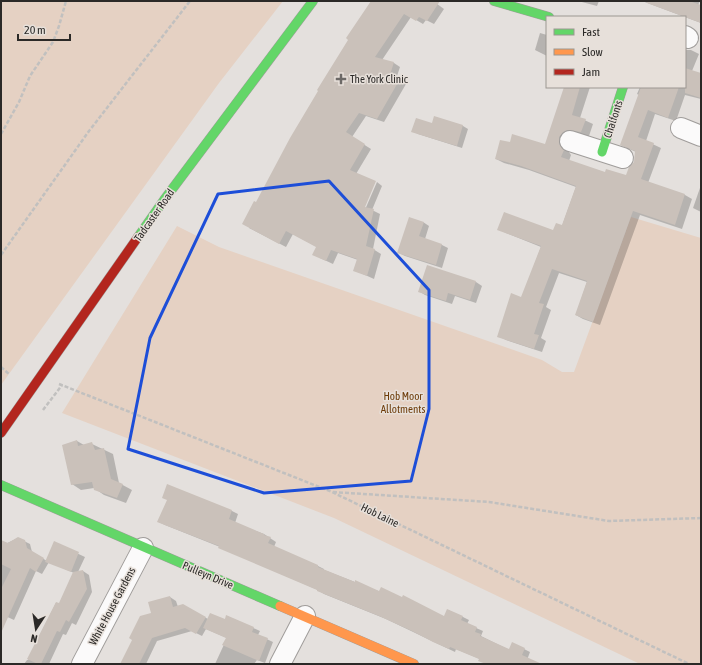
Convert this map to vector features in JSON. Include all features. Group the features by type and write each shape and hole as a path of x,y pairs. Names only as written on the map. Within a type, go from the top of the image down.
{"street":[{"name":"Tadcaster Road","path":"1,433 164,200 313,1"},
{"path":"494,1 546,16"},
{"name":"Chalfonts","path":"602,152 623,88"},
{"path":"681,128 701,136"},
{"name":"Chalfonts","path":"570,141 623,158"},
{"name":"Pulleyn Drive","path":"1,486 414,664"},
{"name":"White House Gardens","path":"82,664 143,548"},
{"path":"280,664 305,616"}],"path":[{"path":"1,134 19,102 30,76 53,42 66,1"},
{"path":"1,255 89,131 190,1"},
{"path":"1,367 9,374"},
{"name":"Hob Laine","path":"62,385 332,492 689,664"},
{"path":"332,492 489,502 610,521 701,518"}],"highlighted area":[{"path":"329,181 429,290 429,409 411,481 264,493 128,449 150,338 218,194"}],"green space":[{"path":"1,1 283,1 219,83 1,385"},
{"name":"Hob Moor Allotments","path":"631,217 701,238 701,664 640,664 334,518 62,413 177,226 219,247 542,360 562,372 574,372"}],"building":[{"path":"371,1 440,1 427,21 419,17 416,21 404,14 375,57 394,62 390,75 400,79 377,119 359,113 346,132 365,144 350,170 376,181 365,207 374,209 366,246 375,249 367,276 353,271 357,259 331,250 326,261 312,255 316,247 286,231 279,244 242,224 254,201 256,202 290,138 318,91 317,90 348,40 346,38"},
{"path":"647,1 689,1 701,5 701,23 686,17 686,16 682,16 647,3"},
{"path":"686,68 701,73 701,98 685,93"},
{"path":"564,88 580,88 572,115 586,119 581,132 567,130 559,137 559,144 564,150 561,157 605,172 606,169 626,175 629,167 634,162 635,151 620,145 641,88 679,88 668,118 648,110 638,137 654,143 641,179 685,194 675,225 633,211 593,322 575,315 587,281 552,269 539,303 544,304 534,334 539,335 534,349 497,337 511,293 521,297 541,246 497,230 504,212 553,230 556,223 562,225 576,186 521,166 495,159 500,140 510,142 512,134 545,144"},
{"path":"434,116 463,125 457,146 411,132 416,118 432,123"},
{"path":"409,217 424,222 419,236 442,244 436,265 397,253"},
{"path":"427,265 476,281 470,300 448,293 446,301 418,292"},
{"path":"77,440 78,446 92,442 95,450 104,448 111,479 123,484 117,498 94,490 92,482 71,485 62,445"},
{"path":"167,484 232,510 229,519 271,537 268,543 318,565 318,567 355,582 355,580 379,591 381,587 402,597 403,595 444,616 447,609 463,616 461,620 477,627 475,632 481,634 480,636 509,649 512,642 525,648 522,655 542,664 486,664 478,661 479,659 450,647 449,649 379,616 218,548 219,546 157,522 167,500 162,498"},
{"path":"18,537 25,540 27,548 44,558 36,572 30,568 1,633 1,589 11,569 1,564 1,540 8,543"},
{"path":"54,541 79,552 71,572 45,562"},
{"path":"83,570 87,589 69,622 66,620 60,632 57,631 41,664 27,659 56,602 59,603 73,572"},
{"path":"170,596 173,607 183,604 206,617 196,634 185,628 152,638 139,664 120,664 132,640 129,638 140,616 151,613 148,602"},
{"path":"210,613 225,619 226,615 254,627 252,632 268,638 259,661 222,645 226,638 203,628"}],"traffic: fast":[{"path":"138,237 313,1"},
{"path":"494,1 546,16"},
{"path":"602,152 623,88"},
{"path":"1,485 280,606"}],"traffic: slow":[{"path":"280,606 414,664"}],"traffic: jam":[{"path":"1,433 138,237"}],"place":[{"name":"The York Clinic","path":"341,79"}]}
